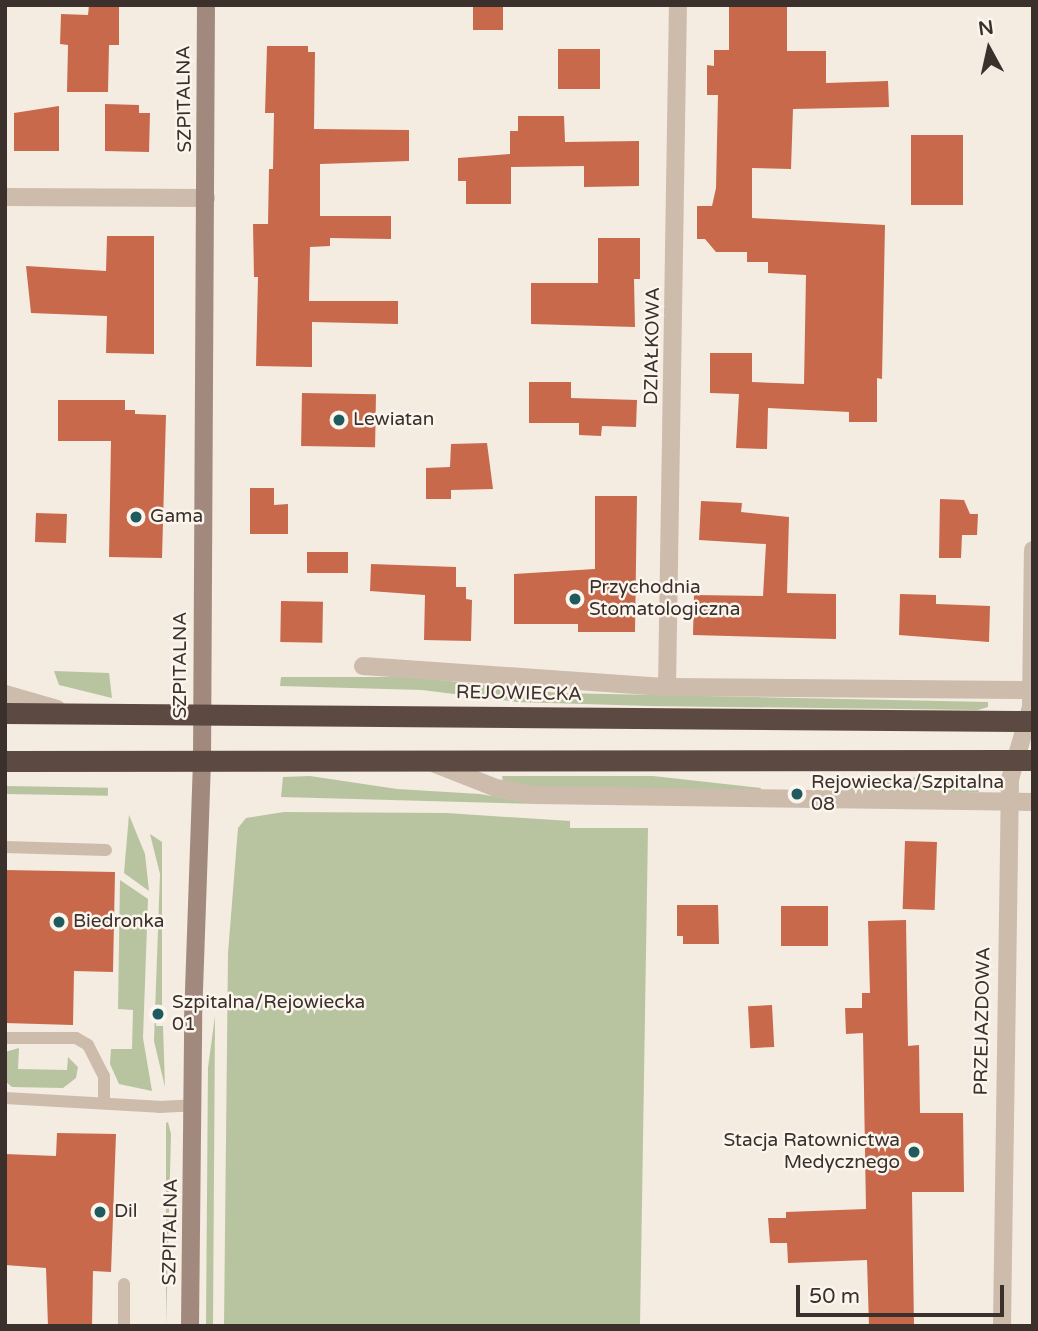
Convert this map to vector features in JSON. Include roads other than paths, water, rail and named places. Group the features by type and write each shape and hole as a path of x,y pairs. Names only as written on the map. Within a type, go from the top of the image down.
{"highway":[{"name":"REJOWIECKA","path":"5,713 1031,721"},
{"path":"5,761 202,764 1022,760"}],"street":[{"name":"SZPITALNA","path":"190,1326 202,764 206,5"},
{"name":"DZIAŁKOWA","path":"667,687 678,5"},
{"path":"5,197 206,198"},
{"name":"PRZEJAZDOWA","path":"1002,1326 1010,802 1031,721 1033,550"},
{"path":"363,666 667,687 1032,690"},
{"path":"5,694 74,714"},
{"path":"429,762 496,788 536,795 1033,802"}],"lane":[{"path":"5,847 106,850"},
{"path":"5,1038 76,1038 88,1045 101,1067 104,1102"},
{"path":"5,1098 159,1107 194,1105"},
{"path":"124,1284 124,1326"}],"place":[{"name":"Lewiatan","path":"339,420"},
{"name":"Gama","path":"136,517"},
{"name":"Przychodnia Stomatologiczna","path":"575,599"},
{"name":"Rejowiecka/Szpitalna 08","path":"797,794"},
{"name":"Biedronka","path":"59,922"},
{"name":"Szpitalna/Rejowiecka 01","path":"158,1014"},
{"name":"Stacja Ratownictwa Medycznego","path":"914,1152"},
{"name":"Dil","path":"100,1212"}]}
